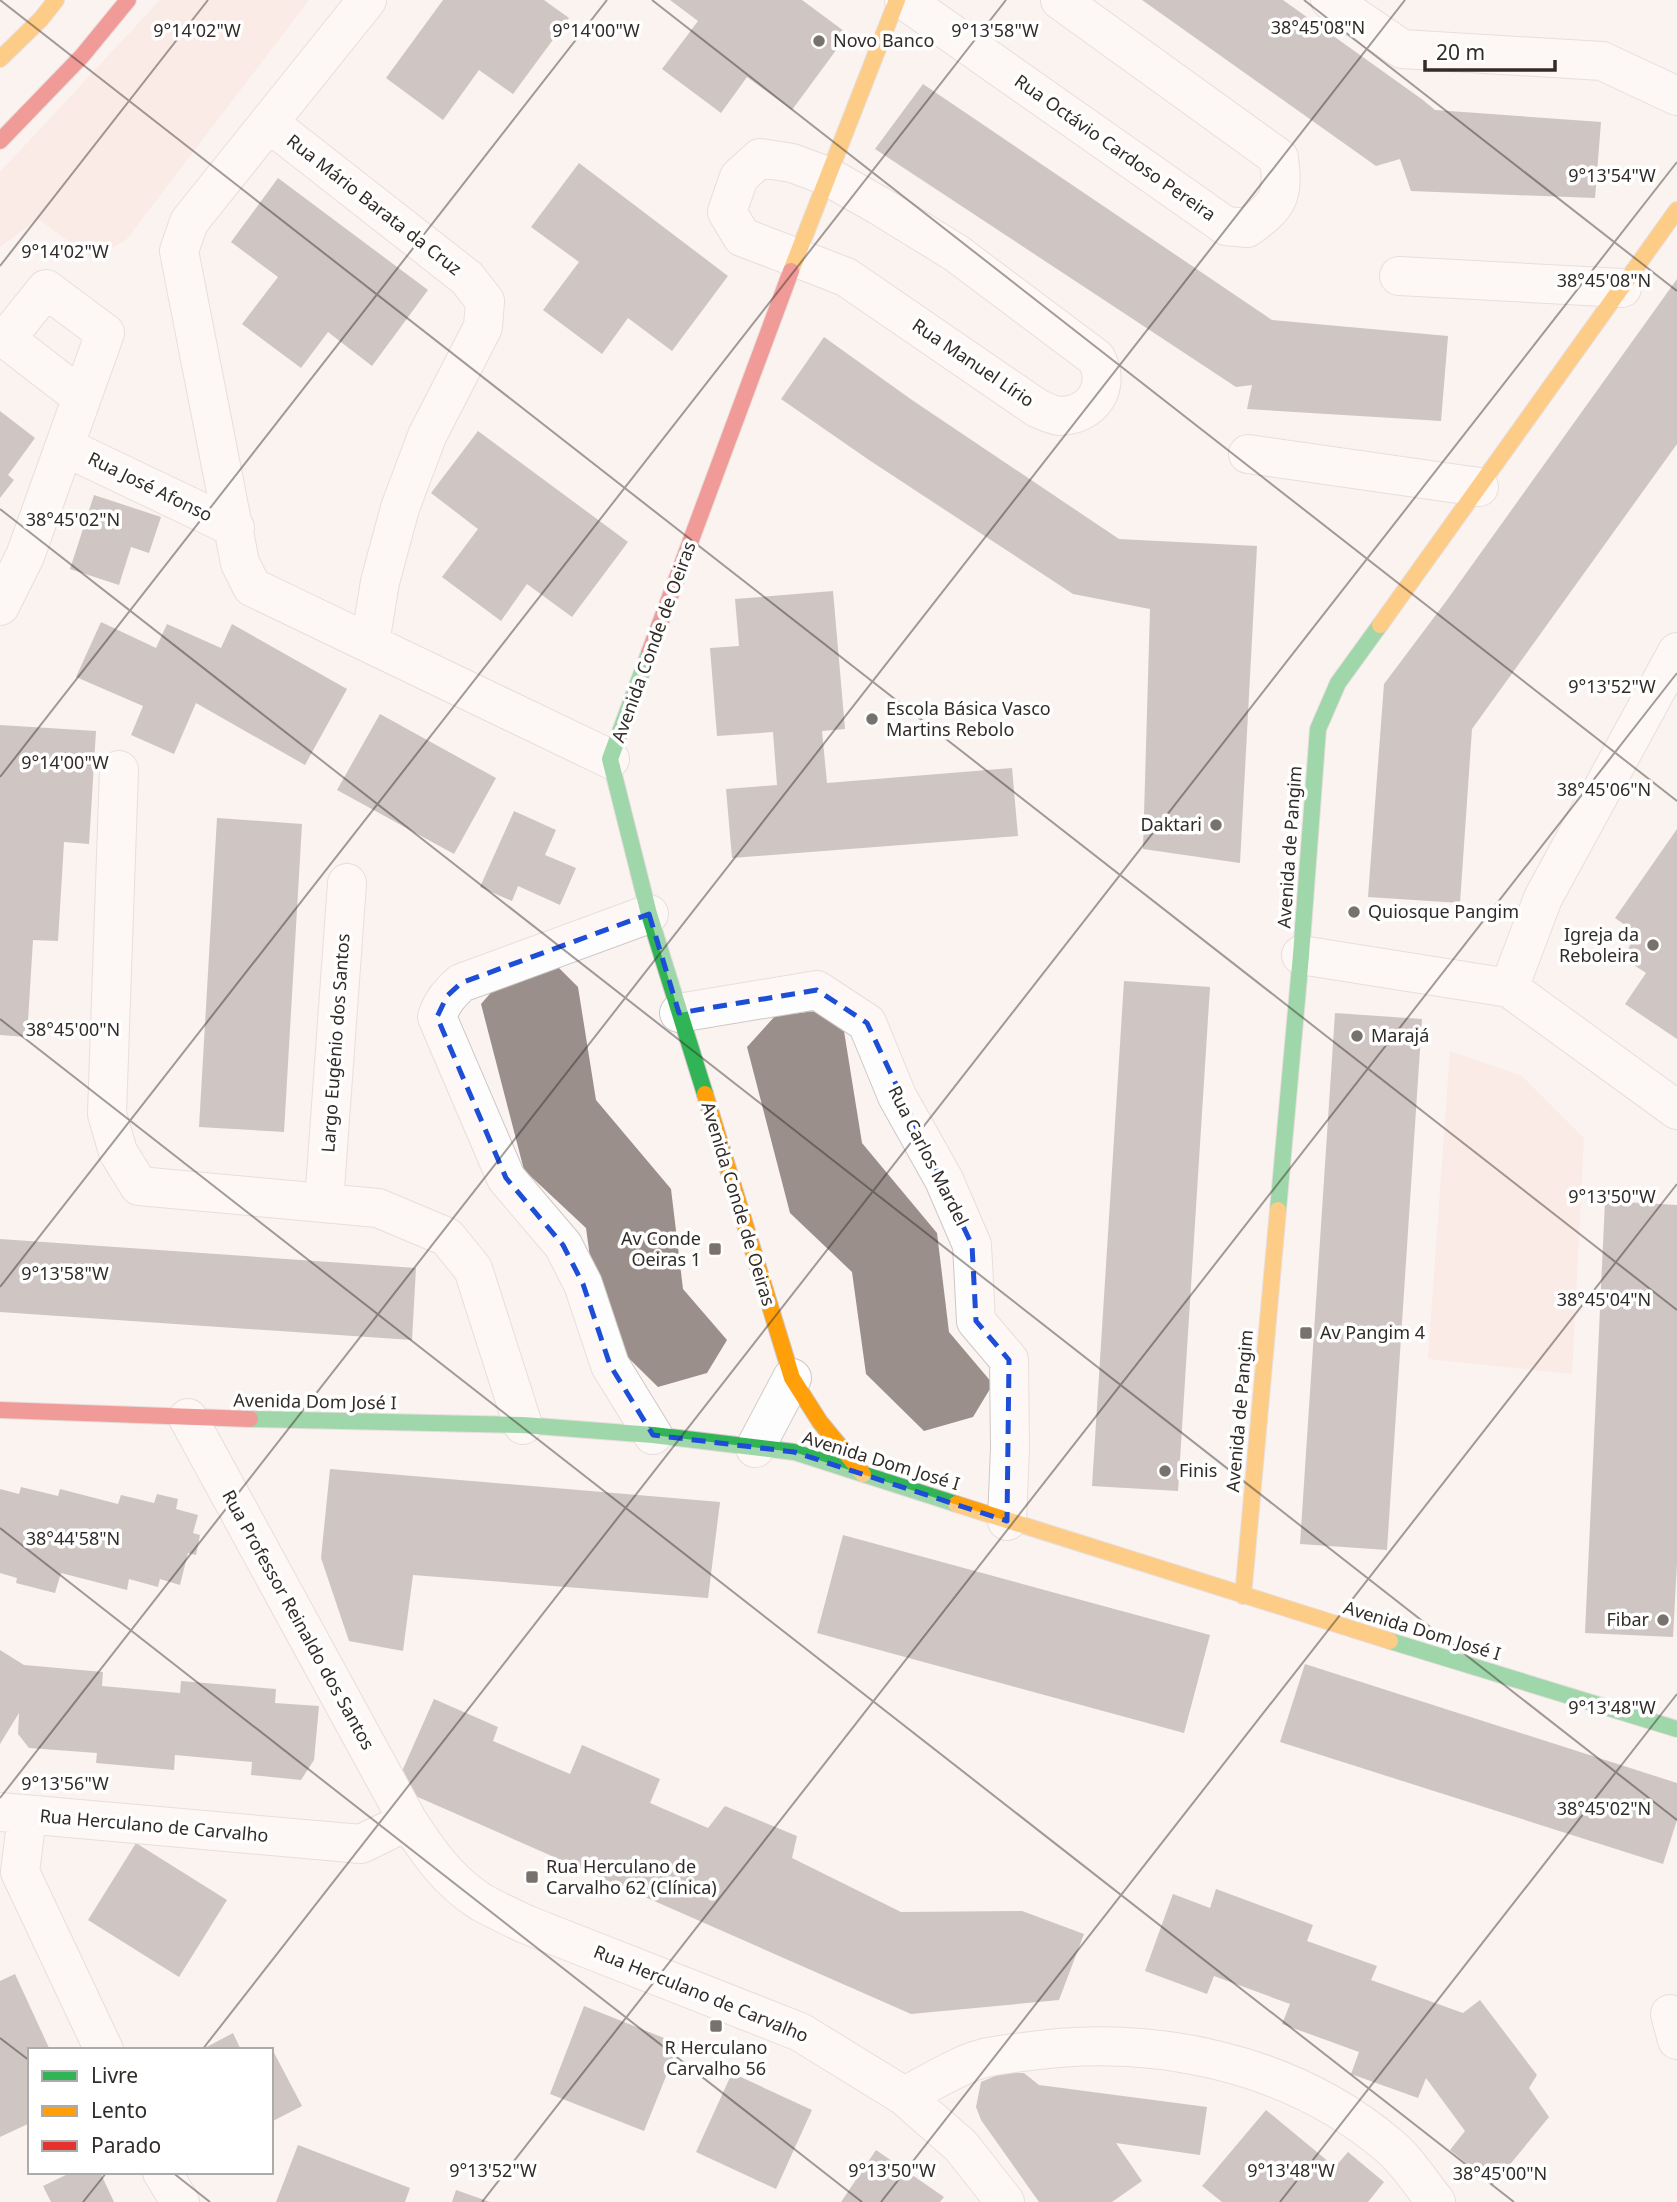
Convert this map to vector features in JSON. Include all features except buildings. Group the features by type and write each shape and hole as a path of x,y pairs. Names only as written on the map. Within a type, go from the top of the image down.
{"street":[{"path":"0,60 56,0"},
{"path":"0,141 82,56 128,0"},
{"name":"Rua Mário Barata da Cruz","path":"367,0 189,222 179,251 240,563 251,587 610,758"},
{"name":"Avenida Conde de Oeiras","path":"863,1474 820,1422 792,1378 649,914 610,758 795,259 897,0"},
{"name":"Rua Octávio Cardoso Pereira","path":"904,0 1226,226 1247,228 1270,211 1282,185 1279,158 1060,0"},
{"path":"1330,0 1402,49 1602,61 1677,96"},
{"name":"Rua Mário Barata da Cruz","path":"269,123 467,278 485,301 482,327 427,436 400,508 380,582 370,643"},
{"name":"Rua Manuel Lírio","path":"760,158 792,163 827,176 956,253 1096,358 1103,371 1100,393 1082,412 1057,416 1037,408 846,277 742,237 727,212 739,177 760,158"},
{"name":"Avenida de Pangim","path":"1243,1596 1301,955 1318,729 1338,684 1677,211"},
{"path":"1399,276 1622,288"},
{"name":"Rua José Afonso","path":"0,606 25,556 81,397"},
{"name":"Rua José Afonso","path":"65,447 234,528"},
{"path":"1248,454 1479,487"},
{"path":"1509,988 1543,898 1677,652"},
{"path":"119,770 107,1114 118,1152 139,1186 378,1208 447,1237 473,1269 523,1425"},
{"name":"Largo Eugénio dos Santos","path":"324,1203 347,883"},
{"path":"649,914 461,983 447,996 437,1017 506,1178 563,1245 583,1284 610,1365 653,1435"},
{"path":"1301,955 1509,988 1677,1110"},
{"name":"Rua Carlos Mardel","path":"679,1013 817,990 867,1023 897,1096 944,1180 972,1245 975,1321 1009,1360 1007,1521"},
{"path":"755,1448 792,1378"},
{"name":"Avenida Dom José I","path":"0,1410 188,1418 523,1425 653,1435 794,1452 1243,1596 1677,1729"},
{"name":"Rua Professor Reinaldo dos Santos","path":"188,1418 408,1821"},
{"path":"14,1814 20,1872 103,2048"},
{"name":"Rua Herculano de Carvalho","path":"14,1814 361,1844 408,1821 427,1851 453,1881 481,1902 525,1924 800,2032 904,2096 961,2146 1005,2202"},
{"path":"904,2096 979,2059 1064,2046 1115,2046 1180,2052 1237,2065 1283,2081 1343,2112 1390,2147 1436,2202"},
{"path":"163,2174 180,2202"}],"highlighted area":[{"path":"649,914 679,1013 817,990 867,1023 972,1245 976,1321 1009,1360 1007,1521 794,1452 653,1435 610,1365 583,1284 563,1245 506,1178 437,1017 447,996 461,983"}],"shaded area":[{"path":"160,0 309,0 126,240 93,259 38,219 0,247 0,172"},
{"path":"1450,1051 1522,1076 1584,1138 1572,1374 1428,1359"}],"traffic: fast":[{"path":"1278,1210 1318,729 1338,683 1380,625"},
{"path":"649,653 610,759 649,914 705,1094"},
{"path":"250,1419 523,1425 653,1435 794,1452 956,1504"},
{"path":"1390,1641 1677,1729"}],"traffic: slow":[{"path":"0,59 41,19 56,0"},
{"path":"791,271 897,0"},
{"path":"1380,625 1677,210"},
{"path":"705,1094 792,1378 820,1422 863,1474"},
{"path":"1243,1596 1278,1210"},
{"path":"956,1504 1390,1641"}],"traffic: jam":[{"path":"0,141 82,56 128,0"},
{"path":"649,653 791,271"},
{"path":"0,1410 250,1419"}],"place":[{"name":"Novo Banco","path":"819,41"},
{"name":"Escola Básica Vasco Martins Rebolo","path":"872,719"},
{"name":"Daktari","path":"1216,825"},
{"name":"Quiosque Pangim","path":"1354,912"},
{"name":"Igreja da Reboleira","path":"1653,945"},
{"name":"Marajá","path":"1357,1036"},
{"name":"Av Conde Oeiras 1","path":"715,1249"},
{"name":"Av Pangim 4","path":"1306,1333"},
{"name":"Finis","path":"1165,1471"},
{"name":"Fibar","path":"1663,1620"},
{"name":"Rua Herculano de Carvalho 62 (Clínica)","path":"532,1877"},
{"name":"R Herculano Carvalho 56","path":"716,2026"}]}
